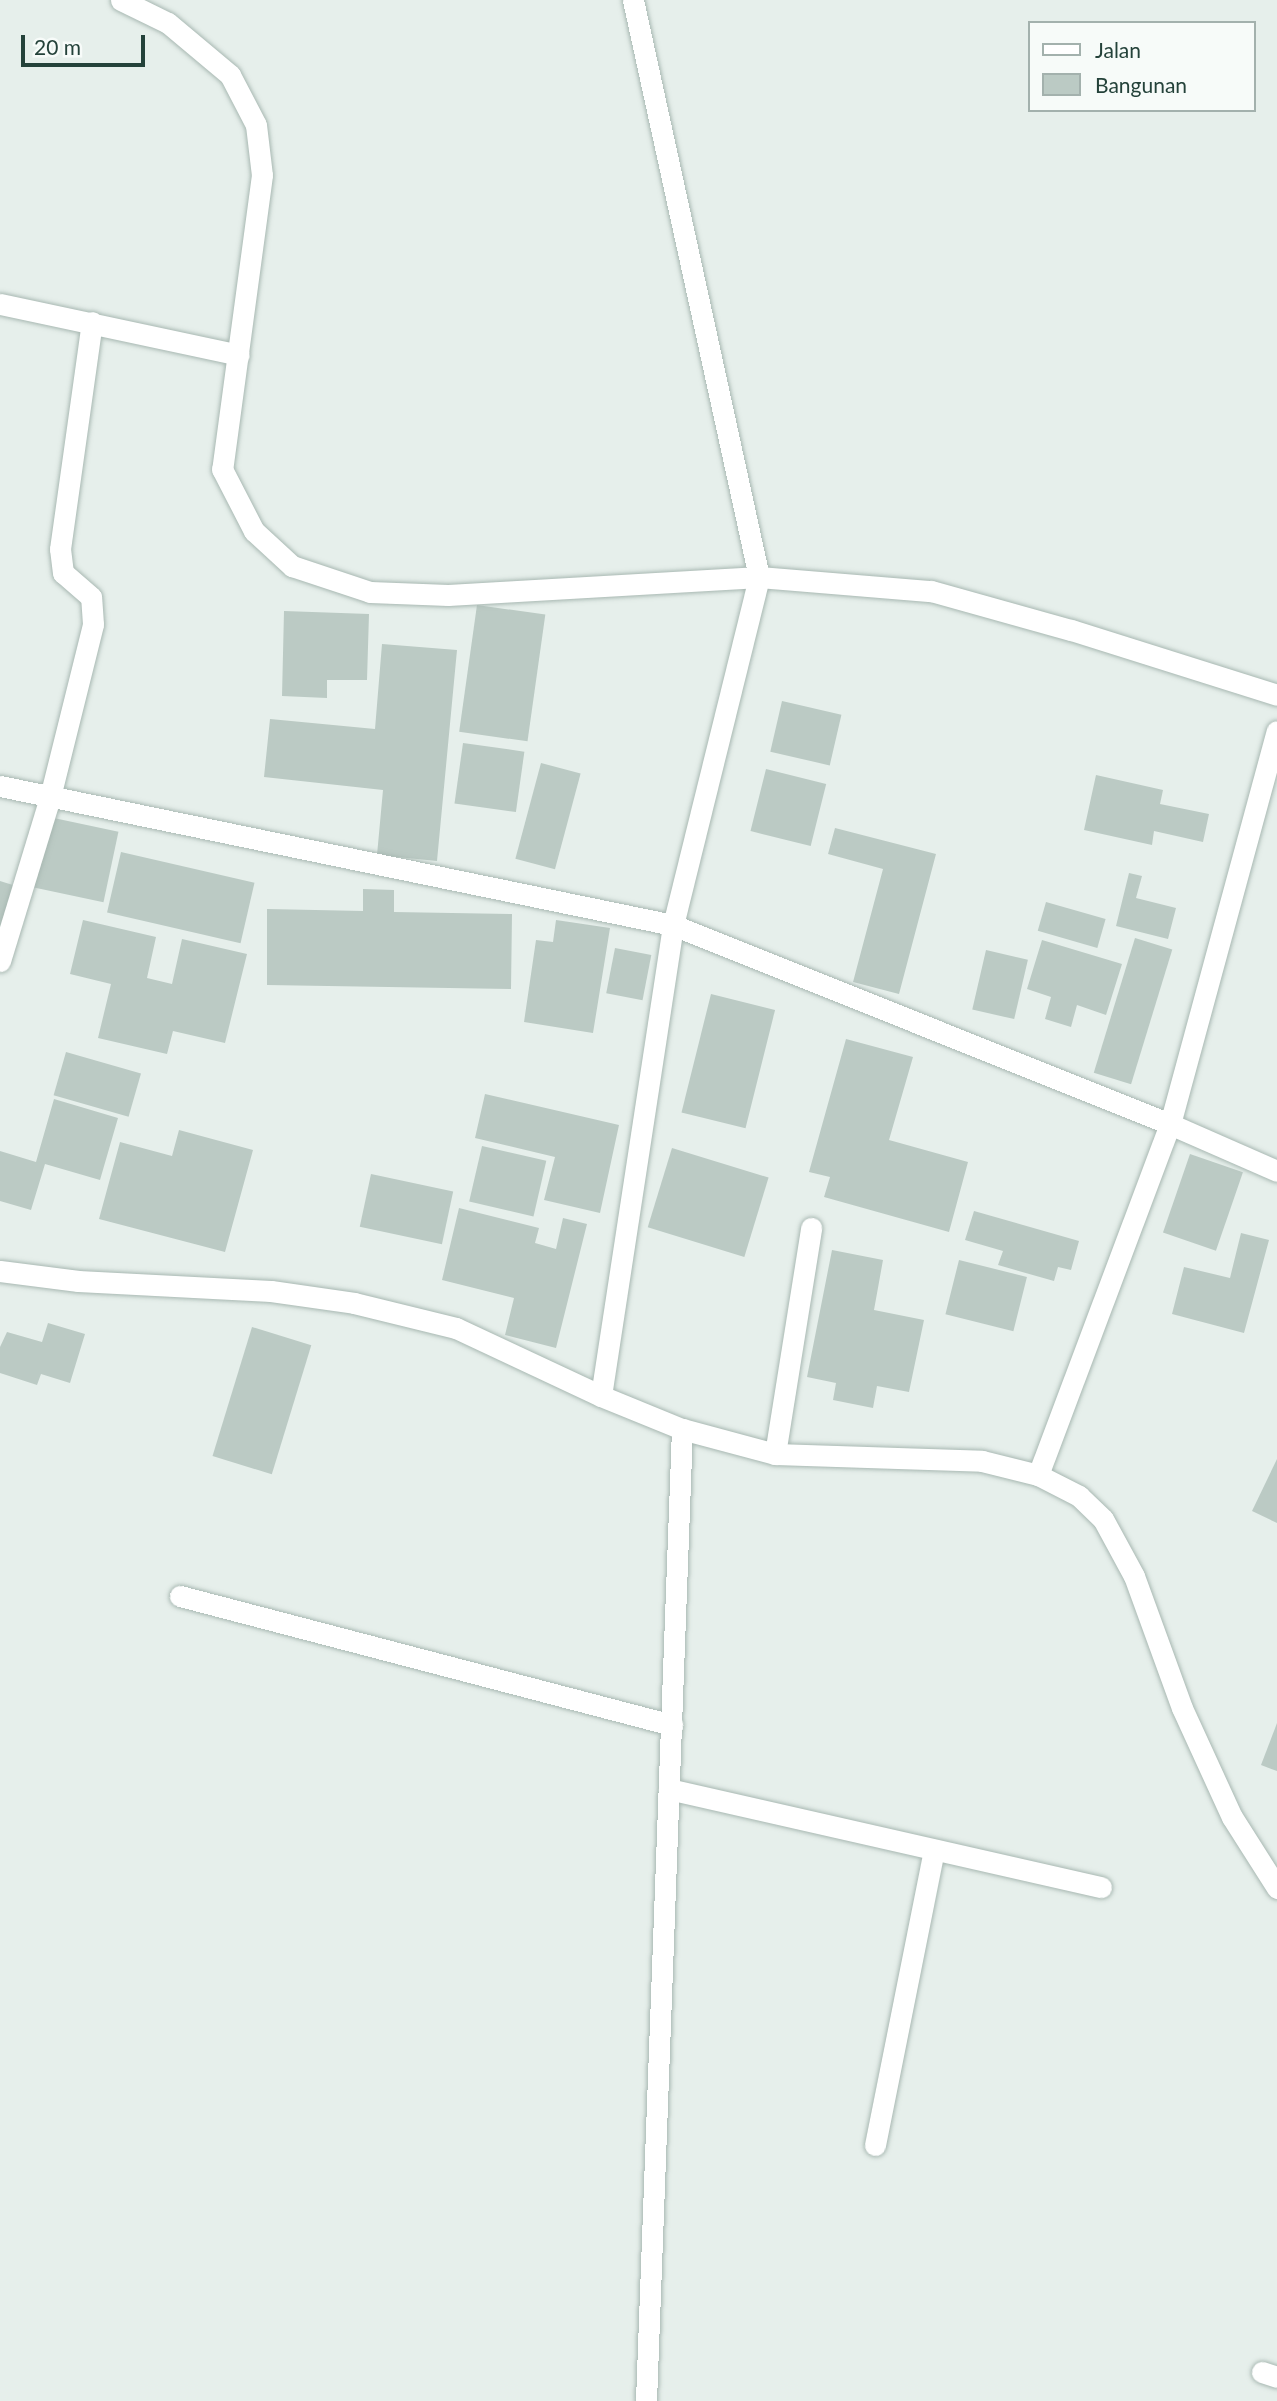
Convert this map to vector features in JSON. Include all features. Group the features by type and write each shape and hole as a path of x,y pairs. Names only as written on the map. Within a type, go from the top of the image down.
{"street":[{"path":"121,0 168,23 230,75 256,125 262,175 222,469 254,531 292,566 370,592 448,595 759,577 931,591 1071,630 1277,695"},
{"path":"601,1396 673,925 759,577 633,0"},
{"path":"0,303 239,355"},
{"path":"0,961 50,797 93,624 91,597 63,573 60,549 92,322"},
{"path":"1038,1475 1170,1124 1277,731"},
{"path":"0,786 673,925 1170,1124 1277,1171"},
{"path":"775,1454 811,1227"},
{"path":"0,1271 78,1281 271,1291 354,1303 456,1328 601,1396 682,1429 775,1454 982,1461 1038,1475 1079,1496 1103,1519 1134,1576 1182,1708 1232,1817 1277,1888"},
{"path":"646,2401 682,1429"},
{"path":"180,1596 672,1725"},
{"path":"669,1789 1101,1887"},
{"path":"875,2145 934,1850"}],"building":[{"path":"477,605 545,615 528,741 459,732"},
{"path":"284,611 369,614 367,680 327,680 327,698 282,696"},
{"path":"382,644 457,650 437,861 377,855 383,790 264,777 270,719 375,729"},
{"path":"782,701 841,715 830,765 770,752"},
{"path":"463,743 524,752 516,812 455,803"},
{"path":"541,763 581,774 555,869 515,859"},
{"path":"766,769 826,784 811,846 751,831"},
{"path":"1096,775 1163,790 1160,804 1209,814 1203,842 1154,831 1152,845 1084,830"},
{"path":"49,817 118,832 103,902 34,887"},
{"path":"835,828 936,854 899,994 853,982 883,869 828,854"},
{"path":"121,852 254,883 241,943 107,912"},
{"path":"1129,873 1142,876 1136,898 1176,908 1168,939 1116,926"},
{"path":"0,881 16,886 0,929"},
{"path":"363,889 394,890 394,912 512,914 511,989 267,985 267,909 363,911"},
{"path":"1046,902 1106,919 1097,948 1038,931"},
{"path":"83,920 156,937 147,978 172,984 182,939 247,954 225,1043 173,1031 167,1054 98,1038 111,984 70,974"},
{"path":"556,920 610,928 593,1033 524,1022 536,940 553,942"},
{"path":"1135,938 1172,949 1131,1084 1094,1073"},
{"path":"1042,940 1122,964 1106,1015 1077,1005 1071,1027 1045,1019 1051,997 1027,989"},
{"path":"615,948 651,955 643,1000 606,993"},
{"path":"986,950 1028,960 1014,1019 972,1009"},
{"path":"711,994 775,1010 746,1128 681,1112"},
{"path":"846,1039 913,1057 889,1140 968,1162 949,1232 824,1197 830,1177 809,1172"},
{"path":"66,1052 141,1073 129,1117 54,1095"},
{"path":"485,1094 619,1125 600,1213 544,1200 555,1157 475,1138"},
{"path":"54,1099 118,1118 100,1180 45,1164 31,1210 0,1201 0,1151 36,1162"},
{"path":"179,1130 253,1150 225,1252 99,1219 120,1142 172,1156"},
{"path":"482,1146 546,1161 533,1216 469,1202"},
{"path":"672,1148 769,1178 744,1257 648,1227"},
{"path":"1190,1154 1243,1172 1216,1251 1163,1232"},
{"path":"371,1174 453,1191 442,1244 360,1227"},
{"path":"459,1208 539,1228 535,1243 556,1249 563,1218 587,1224 556,1348 505,1335 514,1298 442,1280"},
{"path":"974,1211 1079,1241 1071,1270 1058,1267 1054,1281 998,1265 1003,1251 965,1240"},
{"path":"1241,1233 1269,1240 1244,1333 1172,1314 1184,1267 1230,1278"},
{"path":"832,1250 883,1260 874,1310 924,1320 909,1392 877,1386 873,1408 833,1400 836,1383 807,1377"},
{"path":"959,1260 1027,1277 1013,1331 945,1314"},
{"path":"48,1323 85,1334 70,1383 41,1374 37,1385 0,1373 0,1347 7,1332 42,1342"},
{"path":"252,1327 311,1345 272,1474 213,1456"},
{"path":"1277,1459 1277,1523 1252,1511"},
{"path":"1277,1723 1277,1771 1261,1765"}]}
